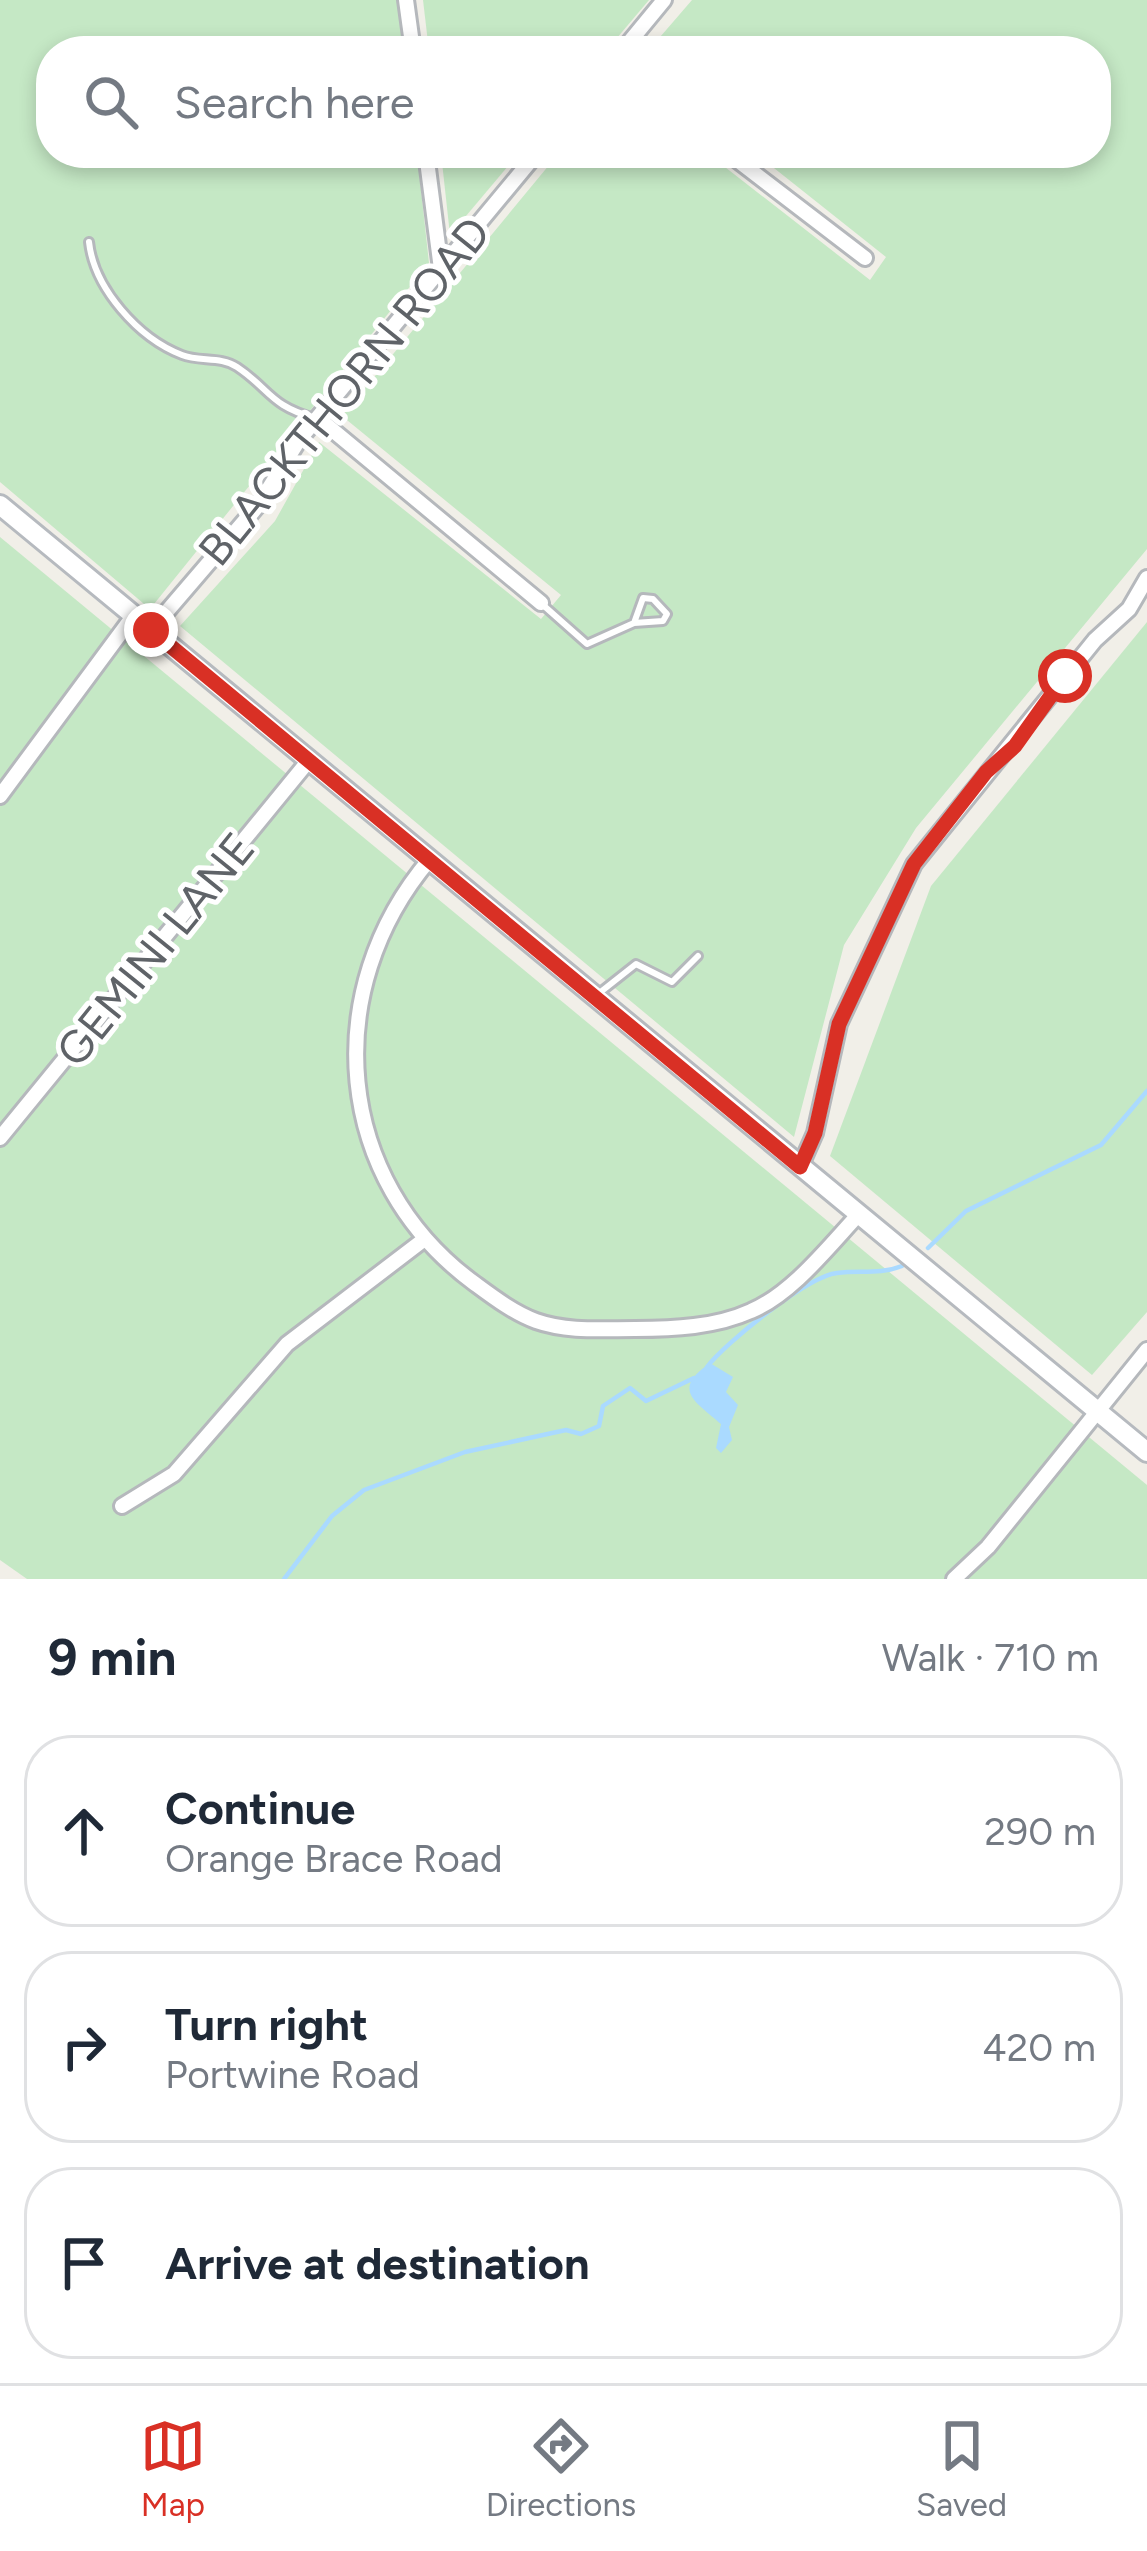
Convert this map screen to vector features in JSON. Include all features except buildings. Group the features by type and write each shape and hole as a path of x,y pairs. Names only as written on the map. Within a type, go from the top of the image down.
{"street":[{"path":"406,0 411,36"},
{"path":"634,36 664,0"},
{"path":"428,168 441,269"},
{"name":"BLACKTHORN ROAD","path":"151,630 259,504 283,461 525,168"},
{"path":"748,168 865,258"},
{"path":"318,418 541,603"},
{"path":"0,505 1147,1452"},
{"path":"800,1167 815,1133 839,1024 914,864 986,772 1015,746 1095,640 1129,609 1147,578"},
{"path":"0,796 134,615"},
{"name":"GEMINI LANE","path":"0,1138 310,759"},
{"path":"430,860 412,880 364,983 355,1051 376,1165 422,1241 481,1288 540,1322 585,1329 683,1327 752,1312 770,1301 859,1214"},
{"path":"122,1506 174,1474 287,1344 422,1241"},
{"path":"954,1579 988,1547 1147,1350"}],"lane":[{"path":"89,242 91,260 118,306 157,340 178,354 232,363 270,400 318,418"},
{"path":"541,603 587,644 634,623 650,625 667,614 643,598 634,623"},
{"path":"595,996 629,967 642,965 668,983 698,956"}],"green space":[{"path":"0,0 400,0 404,36 36,36 36,168 419,168 429,263 150,609 0,482"},
{"path":"423,0 649,0 619,36 427,36"},
{"path":"692,0 1147,0 1147,549 916,828 844,945 794,1137 180,626 275,521 319,442 541,619 561,595 342,416 547,168 726,168 870,280 886,257 774,168 1111,168 1111,36 661,36"},
{"path":"443,168 506,168 450,235"},
{"path":"0,537 1147,1485 1147,1579 27,1579 0,1560"},
{"path":"1147,622 1147,1312 1092,1375 830,1156 931,886"}],"water":[{"path":"710,1363 733,1377 726,1392 738,1405 729,1427 732,1440 721,1453 716,1448 721,1424 696,1402 689,1388"}],"waterway":[{"path":"928,1248 966,1211 1101,1145 1147,1091"},
{"path":"707,1367 748,1328 824,1277 902,1266"},
{"path":"284,1579 332,1516 364,1490 465,1452 566,1430 581,1434 599,1426 603,1406 630,1388 646,1401 694,1378"}],"route":[{"path":"151,630 800,1167 815,1133 839,1024 914,864 986,772 1015,746 1065,676"}]}
